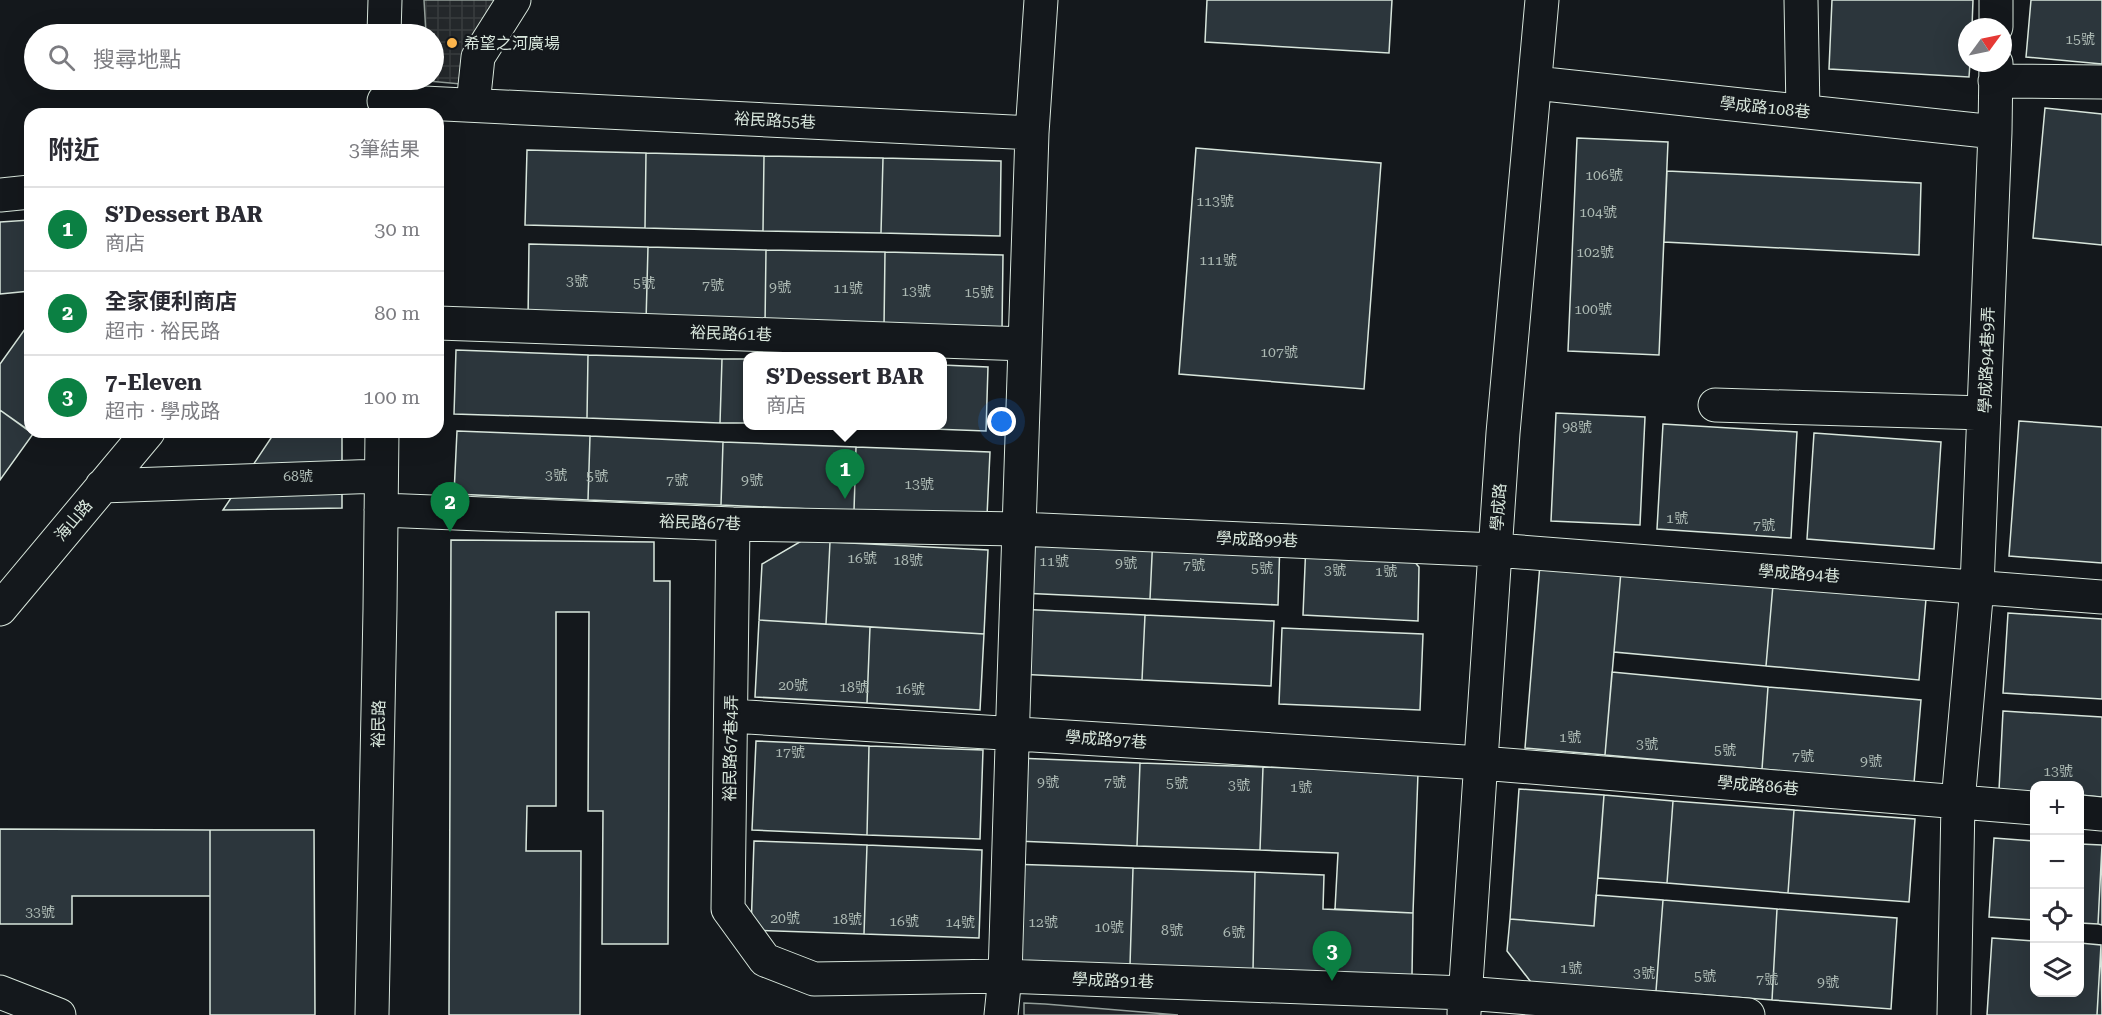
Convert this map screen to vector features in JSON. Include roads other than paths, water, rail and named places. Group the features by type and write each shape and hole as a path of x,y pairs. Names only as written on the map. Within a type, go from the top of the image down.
{"street":[{"path":"384,24 385,0"},
{"path":"473,105 478,57 514,0"},
{"path":"1001,1015 1005,976 1013,733 1023,344 1032,133 1041,0"},
{"name":"學成路","path":"1465,1004 1503,433 1542,0"},
{"path":"1802,0 1803,111"},
{"path":"1996,0 1996,18"},
{"path":"1996,72 2102,82"},
{"name":"學成路94巷9弄","path":"1954,1015 1958,802 1977,587 1996,72"},
{"name":"學成路108巷","path":"1535,83 1995,132"},
{"name":"裕民路55巷","path":"384,98 473,105 1032,133"},
{"path":"0,195 24,193"},
{"name":"裕民路61巷","path":"444,322 1023,344"},
{"path":"1715,405 1984,413"},
{"name":"海山路","path":"0,609 143,438"},
{"name":"裕民路","path":"372,1015 382,438"},
{"path":"102,486 381,476"},
{"name":"裕民路67巷","path":"381,510 733,524 1019,529"},
{"name":"裕民路67巷4弄","path":"733,524 728,909 765,960"},
{"name":"學成路99巷","path":"1019,529 1495,550"},
{"name":"學成路94巷","path":"1495,550 2102,597"},
{"name":"學成路97巷","path":"731,716 1481,763"},
{"name":"學成路86巷","path":"1481,763 2030,808"},
{"path":"2084,812 2102,814"},
{"name":"學成路91巷","path":"765,960 814,979 1005,976 1465,1004 1748,1015"},
{"path":"0,992 59,1015"}],"place":[{"name":"希望之河廣場","path":"452,43"},
{"name":"S’Dessert BAR","path":"845,499"},
{"name":"全家便利商店","path":"450,532"},
{"name":"7-Eleven","path":"1332,981"}]}
